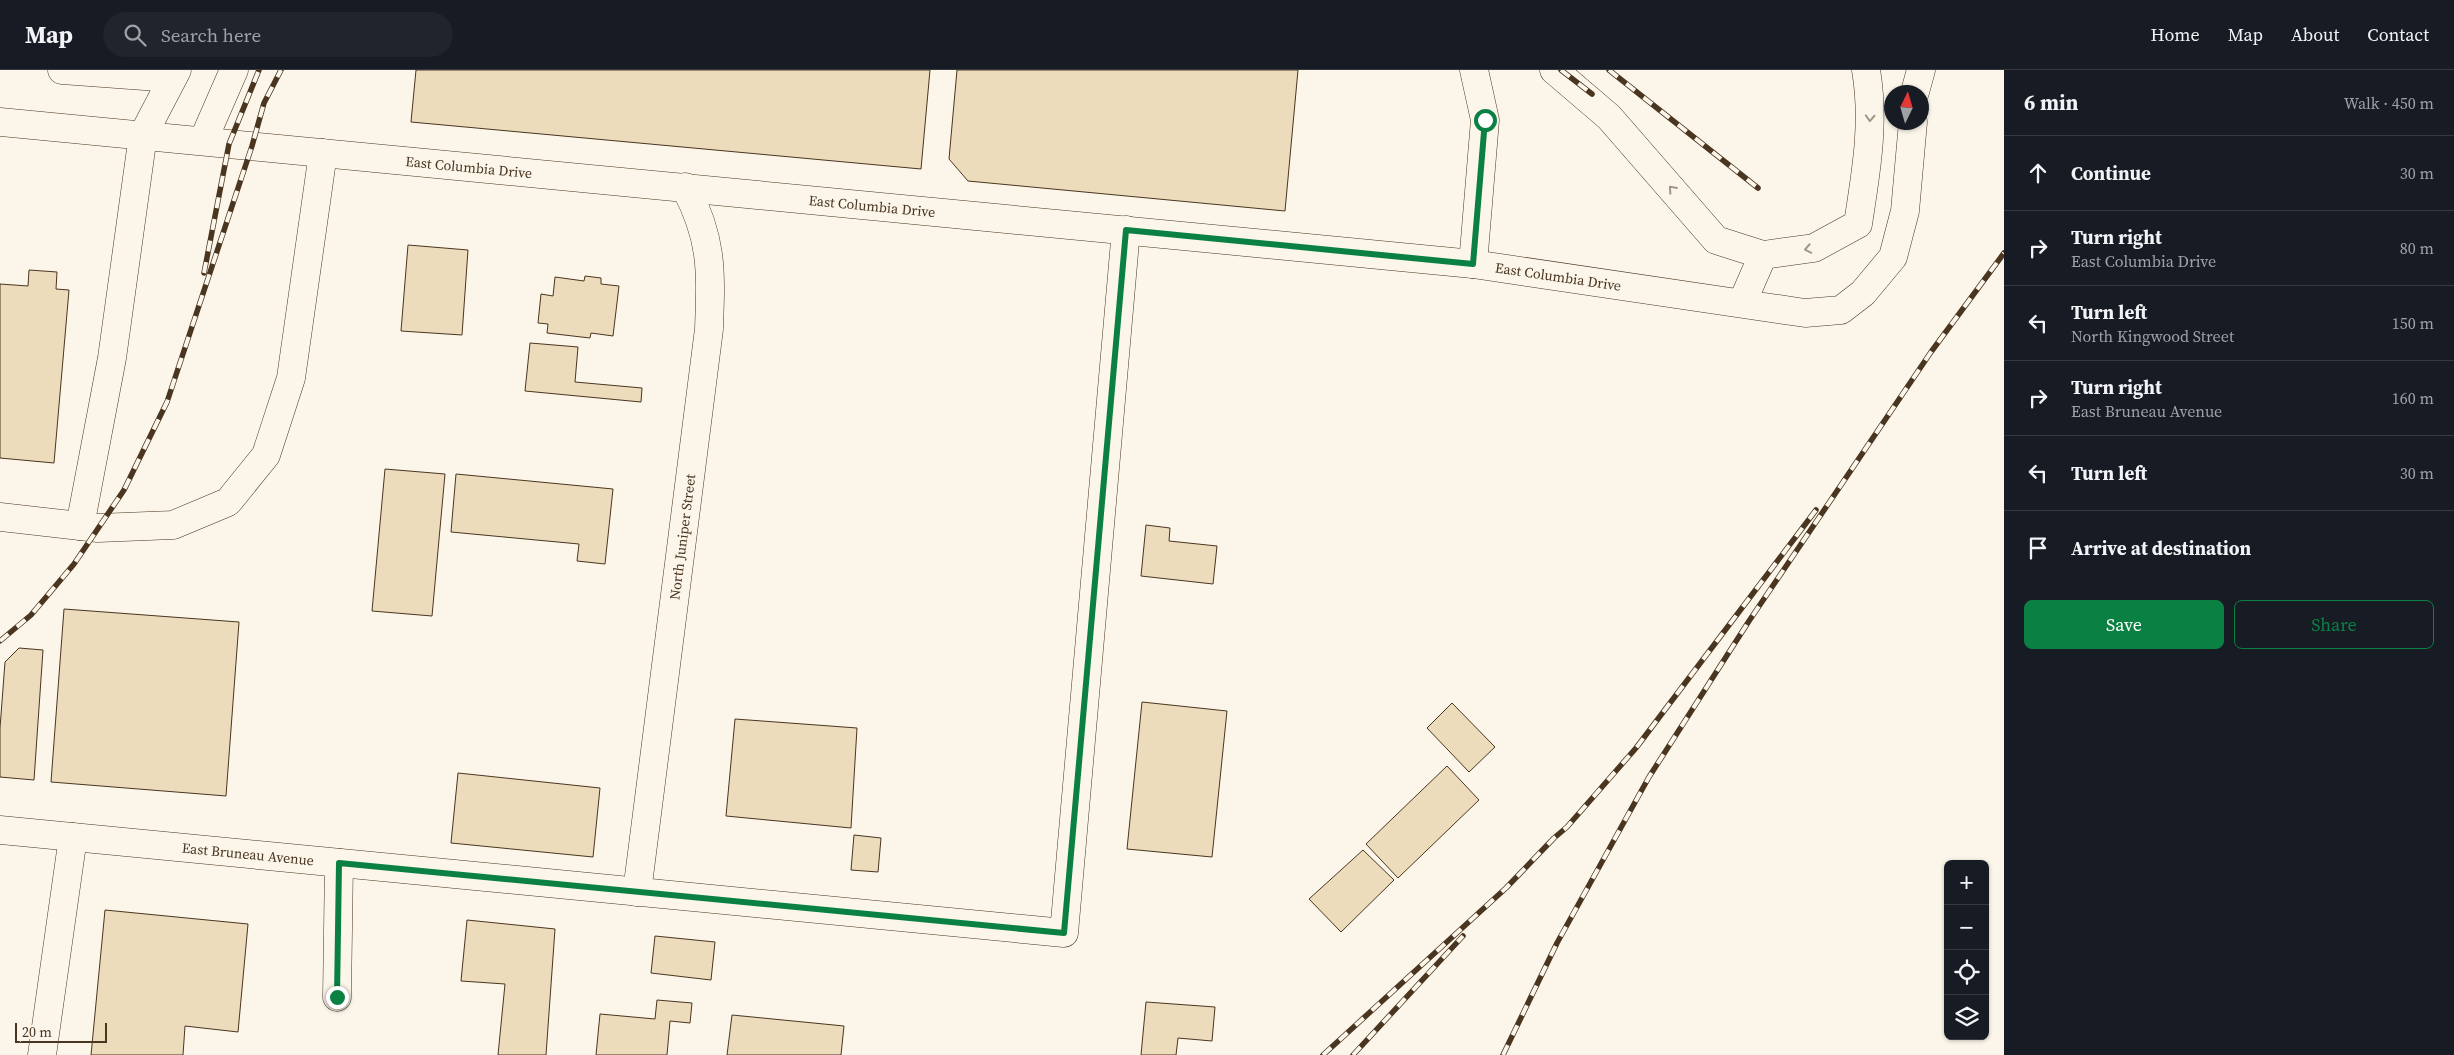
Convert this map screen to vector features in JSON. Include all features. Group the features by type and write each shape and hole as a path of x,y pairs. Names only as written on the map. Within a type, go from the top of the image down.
{"street":[{"path":"62,70 174,74 144,135 112,358 80,526"},
{"path":"203,141 234,70"},
{"path":"1473,264 1485,120 1474,70"},
{"path":"1554,70 1609,117 1716,240 1763,255 1814,248 1858,224 1869,146 1871,99 1866,70"},
{"path":"1917,85 1921,70"},
{"name":"East Columbia Drive","path":"0,122 1473,264 1805,313 1841,310 1863,293 1893,257 1905,211 1911,130"},
{"path":"0,516 98,528 173,525 228,502 266,455 291,378 324,153"},
{"name":"North Juniper Street","path":"636,892 709,329 710,272 705,233 685,187"},
{"name":"East Bruneau Avenue","path":"0,830 1064,933 1126,230"},
{"path":"1742,303 1763,255"},
{"path":"42,1055 73,837"},
{"path":"337,997 339,863"}],"building":[{"path":"416,70 930,70 921,169 411,122"},
{"path":"957,70 1298,70 1285,211 968,181 949,159"},
{"path":"408,245 468,250 462,335 401,331"},
{"path":"29,270 57,272 56,289 69,290 54,463 0,458 0,284 28,286"},
{"path":"585,276 601,278 601,284 619,286 613,336 591,333 590,338 547,333 548,324 538,323 541,294 553,296 555,277 584,281"},
{"path":"530,343 578,347 575,382 642,388 641,402 525,391"},
{"path":"385,469 445,474 432,616 372,611"},
{"path":"456,474 613,489 605,564 577,561 579,544 451,532"},
{"path":"1146,525 1170,528 1169,541 1217,546 1213,584 1141,576"},
{"path":"64,609 239,622 226,796 51,782"},
{"path":"19,648 43,650 34,780 0,777 0,728 5,662"},
{"path":"1142,702 1227,711 1212,857 1127,849"},
{"path":"1452,703 1495,747 1469,772 1427,728"},
{"path":"735,719 857,728 851,828 726,816"},
{"path":"1447,766 1479,800 1398,878 1366,844"},
{"path":"458,773 600,788 593,857 451,843"},
{"path":"854,835 881,838 878,872 851,870"},
{"path":"1363,850 1394,880 1341,932 1309,899"},
{"path":"105,910 248,924 238,1032 185,1026 183,1055 91,1055"},
{"path":"467,920 555,929 546,1055 498,1055 505,984 461,981"},
{"path":"655,936 715,942 711,980 651,973"},
{"path":"657,1000 692,1003 690,1023 670,1021 667,1055 596,1055 600,1014 655,1019"},
{"path":"1146,1002 1215,1007 1212,1041 1178,1038 1176,1055 1141,1055"},
{"path":"732,1015 844,1026 841,1055 727,1055"}],"railway":[{"path":"204,273 229,144 259,70"},
{"path":"0,641 31,615 74,564 124,490 167,402 252,146 264,103 281,70"},
{"path":"1561,70 1592,94"},
{"path":"1609,70 1758,188"},
{"path":"1503,1055 1557,943 1649,777 1749,621 1931,352 2004,253"},
{"path":"1323,1055 1506,888 1567,827 1636,748 1816,510"},
{"path":"1353,1055 1463,936"}],"route":[{"path":"337,997 339,863 1064,933 1126,230 1473,264 1485,120"}]}
